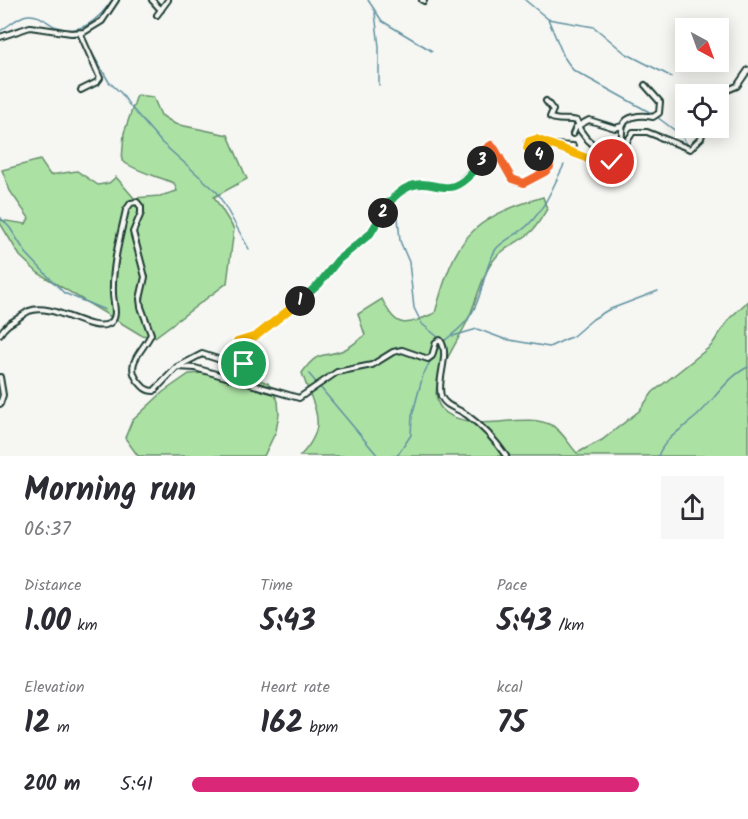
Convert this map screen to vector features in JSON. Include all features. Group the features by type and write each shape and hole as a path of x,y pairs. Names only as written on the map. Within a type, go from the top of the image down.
{"street":[{"path":"0,37 30,27 80,33 98,25 117,0"},
{"path":"152,0 161,10"},
{"path":"156,15 168,0"},
{"path":"80,33 100,78 98,82 81,90"},
{"path":"729,89 737,86 748,70"},
{"path":"573,134 580,125 589,120 615,128 636,116 653,117 659,113 660,102 645,85"},
{"path":"546,101 554,110 551,118 555,121 577,120 580,130 588,140 612,162"},
{"path":"620,149 622,126"},
{"path":"0,334 4,327 30,311 39,310 64,314 93,326 111,323 115,315 113,282 126,210 131,203 138,202 141,213 133,232 145,277 140,299 141,307 151,333 134,360 133,372 142,386 154,391 177,367 202,354 230,363 254,362 257,358 256,353 241,350 237,342 256,336 319,284 338,260 370,234 389,202 400,192 416,184 451,187 458,184 481,163 485,149 491,145 512,179 518,183 526,183 547,171 551,165 548,160 528,150 527,142 536,139 584,157 606,172 610,171 612,162 631,133 640,131 669,139 690,149 701,138"},
{"path":"549,145 573,146"},
{"path":"177,367 195,368 298,398 337,372 372,365 393,352 402,350 428,359 432,357 436,342 442,342 440,393 443,400 466,414 489,435 506,456"},
{"path":"0,377 3,395 0,404"}],"green space":[{"path":"137,95 153,97 161,115 175,124 228,135 247,179 214,197 234,229 227,283 155,337 141,335 38,273 20,256 0,223 0,220 26,224 29,218 10,191 2,170 40,160 50,175 77,171 98,185 109,183 116,177 134,198 160,196 177,191 174,183 141,171 122,161 124,133"},
{"path":"543,197 547,209 535,227 497,256 487,271 469,318 449,355 437,385 437,398 442,409 454,417 476,422 525,420 544,423 556,428 577,453 602,440 639,411 653,392 711,346 730,318 748,301 748,456 300,456 315,435 317,426 315,407 302,373 311,361 319,356 344,350 365,335 358,314 382,299 392,316 403,323 416,321 435,313 450,267 468,236 497,214"},
{"path":"235,371 268,383 278,401 279,414 276,431 264,456 138,456 125,438 132,421 163,392 189,374"}],"waterway":[{"path":"0,31 17,19 28,15 39,17 63,29 80,28 95,20 112,0"},
{"path":"368,0 382,21 432,51"},
{"path":"525,0 548,19 594,27 625,53 672,77"},
{"path":"375,13 379,47 379,85"},
{"path":"548,19 564,57 573,70 653,114"},
{"path":"85,41 109,82 121,93 162,143 217,192 249,249"},
{"path":"657,117 681,135 687,144"},
{"path":"443,342 471,314 496,249 525,228 540,211 564,165"},
{"path":"0,217 26,253 64,293 105,310"},
{"path":"398,217 400,241 409,262 414,308 422,324 444,342"},
{"path":"453,336 477,329 504,339 549,347 573,336 608,310 658,291"},
{"path":"434,354 440,346"},
{"path":"397,456 411,435 412,416 423,375 432,358"},
{"path":"658,456 680,429 697,416 740,371 748,367"},
{"path":"309,374 378,456"}],"route":[{"path":"244,364 254,362 257,358 256,353 239,349 237,342 256,336 319,284 338,260 370,234 389,202 400,192 416,184 451,187 458,184 481,163 485,149 491,145 512,179 518,183 526,183 547,171 551,165 548,160 528,150 527,142 531,139 584,157 606,172 610,171 612,162"}]}
